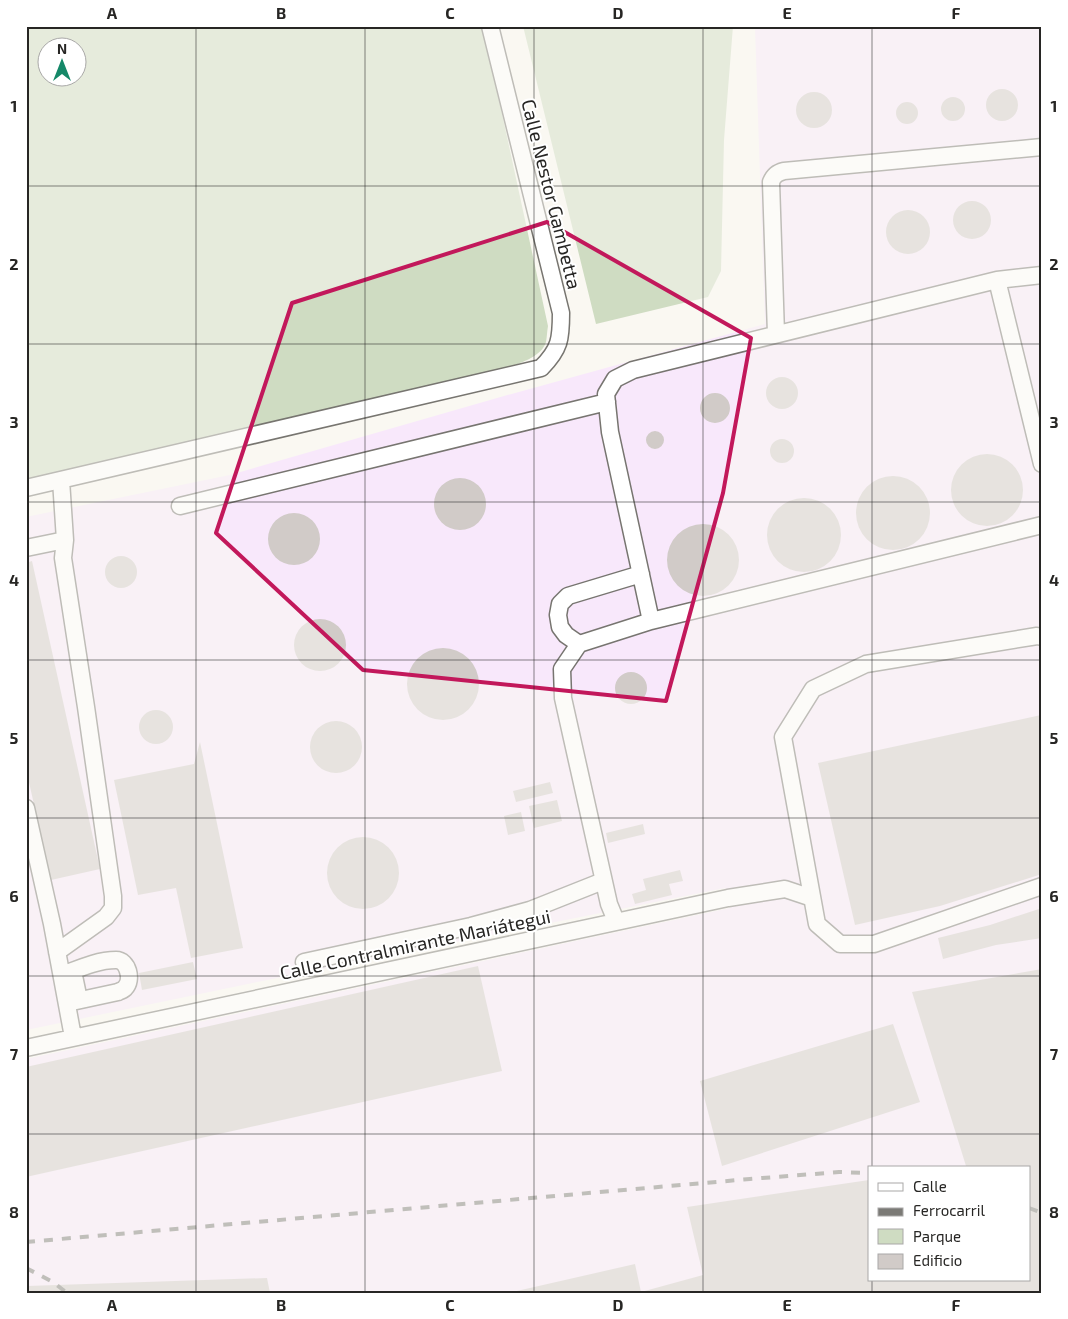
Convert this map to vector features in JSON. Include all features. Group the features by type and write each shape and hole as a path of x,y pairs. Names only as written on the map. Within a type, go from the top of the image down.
{"street":[{"name":"Calle Nestor Gambetta","path":"61,480 541,368 559,345 561,314 490,26"},
{"path":"776,334 771,182 773,176 784,170 1042,147"},
{"path":"651,621 610,432 606,394 615,379 633,370 997,280 1042,275"},
{"path":"997,280 1042,464"},
{"path":"180,506 607,402"},
{"path":"26,488 61,480 65,540 63,558 88,716 113,896 113,908 106,917 57,952"},
{"path":"616,921 603,881 564,698 562,669 579,644 651,621 1042,526"},
{"path":"26,548 65,540"},
{"path":"579,644 566,636 560,627 558,615 560,604 568,596 641,574"},
{"path":"1042,637 1037,636 866,664 813,688 783,737 817,924 840,944 874,944 1042,886"},
{"path":"26,808 57,952 67,973 73,1002 73,1037"},
{"path":"304,962 479,924 530,910 603,881"},
{"name":"Calle Contralmirante Mariátegui","path":"26,1048 718,900 785,889 812,898"},
{"path":"67,973 94,964 116,960 122,962 126,967 128,975 128,984 125,989 73,1002"}],"highlighted area":[{"path":"547,222 751,338 723,493 666,701 363,670 216,533 292,303"}],"shaded area":[{"path":"755,26 1042,26 1042,1293 26,1293 26,1059 730,908 725,888 26,1030 26,517 230,475 504,396 765,324"}],"green space":[{"path":"26,26 481,26 548,326 546,342 543,349 537,354 530,359 490,372 26,480"},
{"path":"523,26 733,26 724,140 721,271 708,297 596,324"}],"building":[{"path":"1002,89 1013,94 1018,105 1013,116 1002,121 991,116 986,105 991,94"},
{"path":"814,92 826,98 832,110 826,122 814,128 802,122 796,110 802,98"},
{"path":"953,97 961,101 965,109 961,117 953,121 945,117 941,109 945,101"},
{"path":"903,102 911,102 918,109 918,117 911,124 903,124 896,117 896,109"},
{"path":"972,201 985,207 991,220 985,233 972,239 959,233 953,220 959,207"},
{"path":"904,210 912,210 924,216 930,232 924,248 912,254 904,254 892,248 886,236 886,228 892,216"},
{"path":"782,377 788,378 793,382 797,387 797,399 793,404 788,408 782,409 776,408 771,404 767,399 766,393 767,387 771,382 776,378"},
{"path":"715,393 726,397 730,408 726,419 715,423 704,419 700,408 704,397"},
{"path":"655,431 661,434 664,440 661,446 655,449 649,446 646,440 649,434"},
{"path":"782,439 787,440 793,446 793,456 787,462 782,463 777,462 771,456 770,451 771,446 777,440"},
{"path":"994,454 1013,464 1021,476 1023,490 1021,504 1013,516 1001,524 980,526 961,516 953,504 951,483 961,464 973,456"},
{"path":"893,476 907,479 919,487 927,499 930,513 927,527 919,539 907,547 893,550 879,547 867,539 859,527 856,513 859,499 867,487 879,479"},
{"path":"460,478 474,482 482,490 486,504 482,518 474,526 460,530 446,526 438,518 434,504 438,490 446,482"},
{"path":"804,498 818,501 830,509 838,521 841,535 838,549 830,561 818,569 804,572 790,569 778,561 770,549 767,535 770,521 778,509 790,501"},
{"path":"294,513 308,517 316,525 320,539 316,553 308,561 294,565 280,561 272,553 268,539 272,525 280,517"},
{"path":"710,524 729,534 737,546 739,560 737,574 729,586 717,594 696,596 677,586 669,574 667,553 677,534 689,526"},
{"path":"121,556 127,557 132,561 136,566 136,578 132,583 127,587 121,588 115,587 110,583 106,578 105,572 106,566 110,561 115,557"},
{"path":"32,561 100,869 51,880 26,769 26,563"},
{"path":"320,619 334,623 342,631 346,645 342,659 334,667 320,671 306,667 298,659 294,645 298,631 306,623"},
{"path":"450,648 469,658 477,670 479,684 477,698 469,710 457,718 436,720 417,710 409,698 407,677 417,658 429,650"},
{"path":"631,672 637,673 642,677 646,682 646,694 642,699 637,703 631,704 625,703 620,699 616,694 615,688 616,682 620,677 625,673"},
{"path":"156,710 163,711 168,715 172,720 172,734 168,739 163,743 156,744 149,743 144,739 140,734 139,727 140,720 144,715 149,711"},
{"path":"1042,715 1042,874 940,906 855,925 818,763"},
{"path":"336,721 350,725 358,733 362,747 358,761 350,769 336,773 322,769 314,761 310,747 314,733 322,725"},
{"path":"200,742 243,948 191,958 176,888 138,895 114,780 194,764"},
{"path":"550,782 553,793 516,802 513,791"},
{"path":"557,800 562,821 534,828 529,806"},
{"path":"521,812 525,831 508,835 504,816"},
{"path":"643,824 645,834 608,843 606,833"},
{"path":"370,837 389,847 397,859 399,873 397,887 389,899 377,907 356,909 337,899 329,887 327,866 337,847 349,839"},
{"path":"680,870 683,881 669,884 672,895 635,904 632,894 646,890 643,879"},
{"path":"1042,908 1042,938 996,945 943,959 938,938 990,925"},
{"path":"193,962 197,979 142,990 139,973"},
{"path":"478,966 502,1071 26,1177 26,1067"},
{"path":"1042,969 1042,1293 508,1293 635,1264 641,1292 703,1275 687,1207 868,1180 868,1282 1030,1282 1030,1166 966,1166 912,992"},
{"path":"893,1024 920,1102 722,1166 700,1081"},
{"path":"267,1278 270,1293 29,1293 27,1286"}],"railway":[{"path":"26,1242 750,1179 839,1172 868,1173"},
{"path":"1030,1208 1042,1213"},
{"path":"26,1268 53,1282 67,1293"}]}
